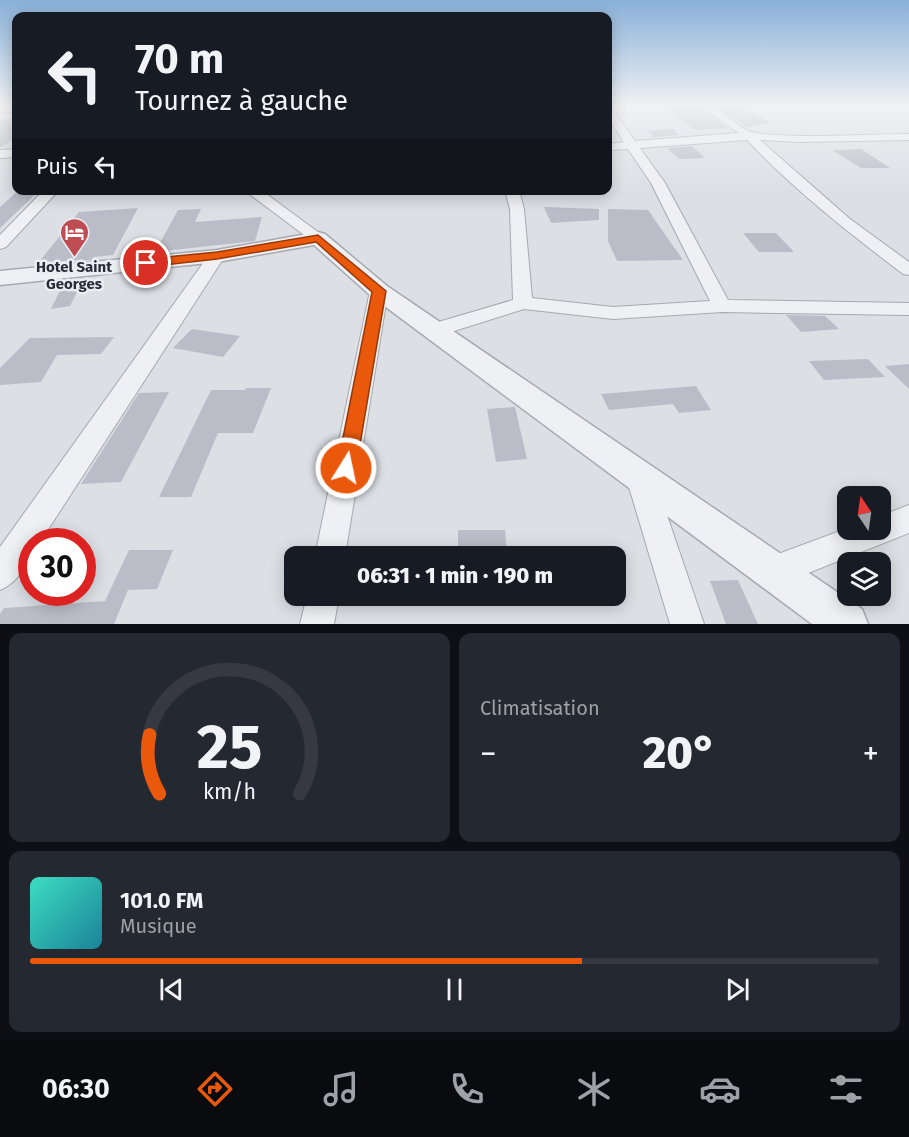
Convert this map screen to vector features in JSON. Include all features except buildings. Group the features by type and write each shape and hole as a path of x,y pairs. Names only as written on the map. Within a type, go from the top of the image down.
{"street":[{"path":"624,134 658,183 722,306"},
{"path":"747,134 772,159 845,222 909,270"},
{"path":"612,147 750,136 798,139 909,137"},
{"path":"0,244 47,195"},
{"path":"258,195 318,238 379,291 847,624"},
{"path":"513,195 517,209 523,303"},
{"path":"0,278 217,256 318,238"},
{"path":"0,574 217,256"},
{"path":"332,546 379,291"},
{"path":"435,330 523,303 613,314 722,306 909,309"},
{"path":"640,477 687,624"},
{"path":"773,571 909,519"},
{"path":"317,624 321,606"}],"place":[{"name":"Hotel Saint Georges","path":"74,258"}],"route":[{"path":"146,263 217,256 318,238 379,291 346,468"}]}
